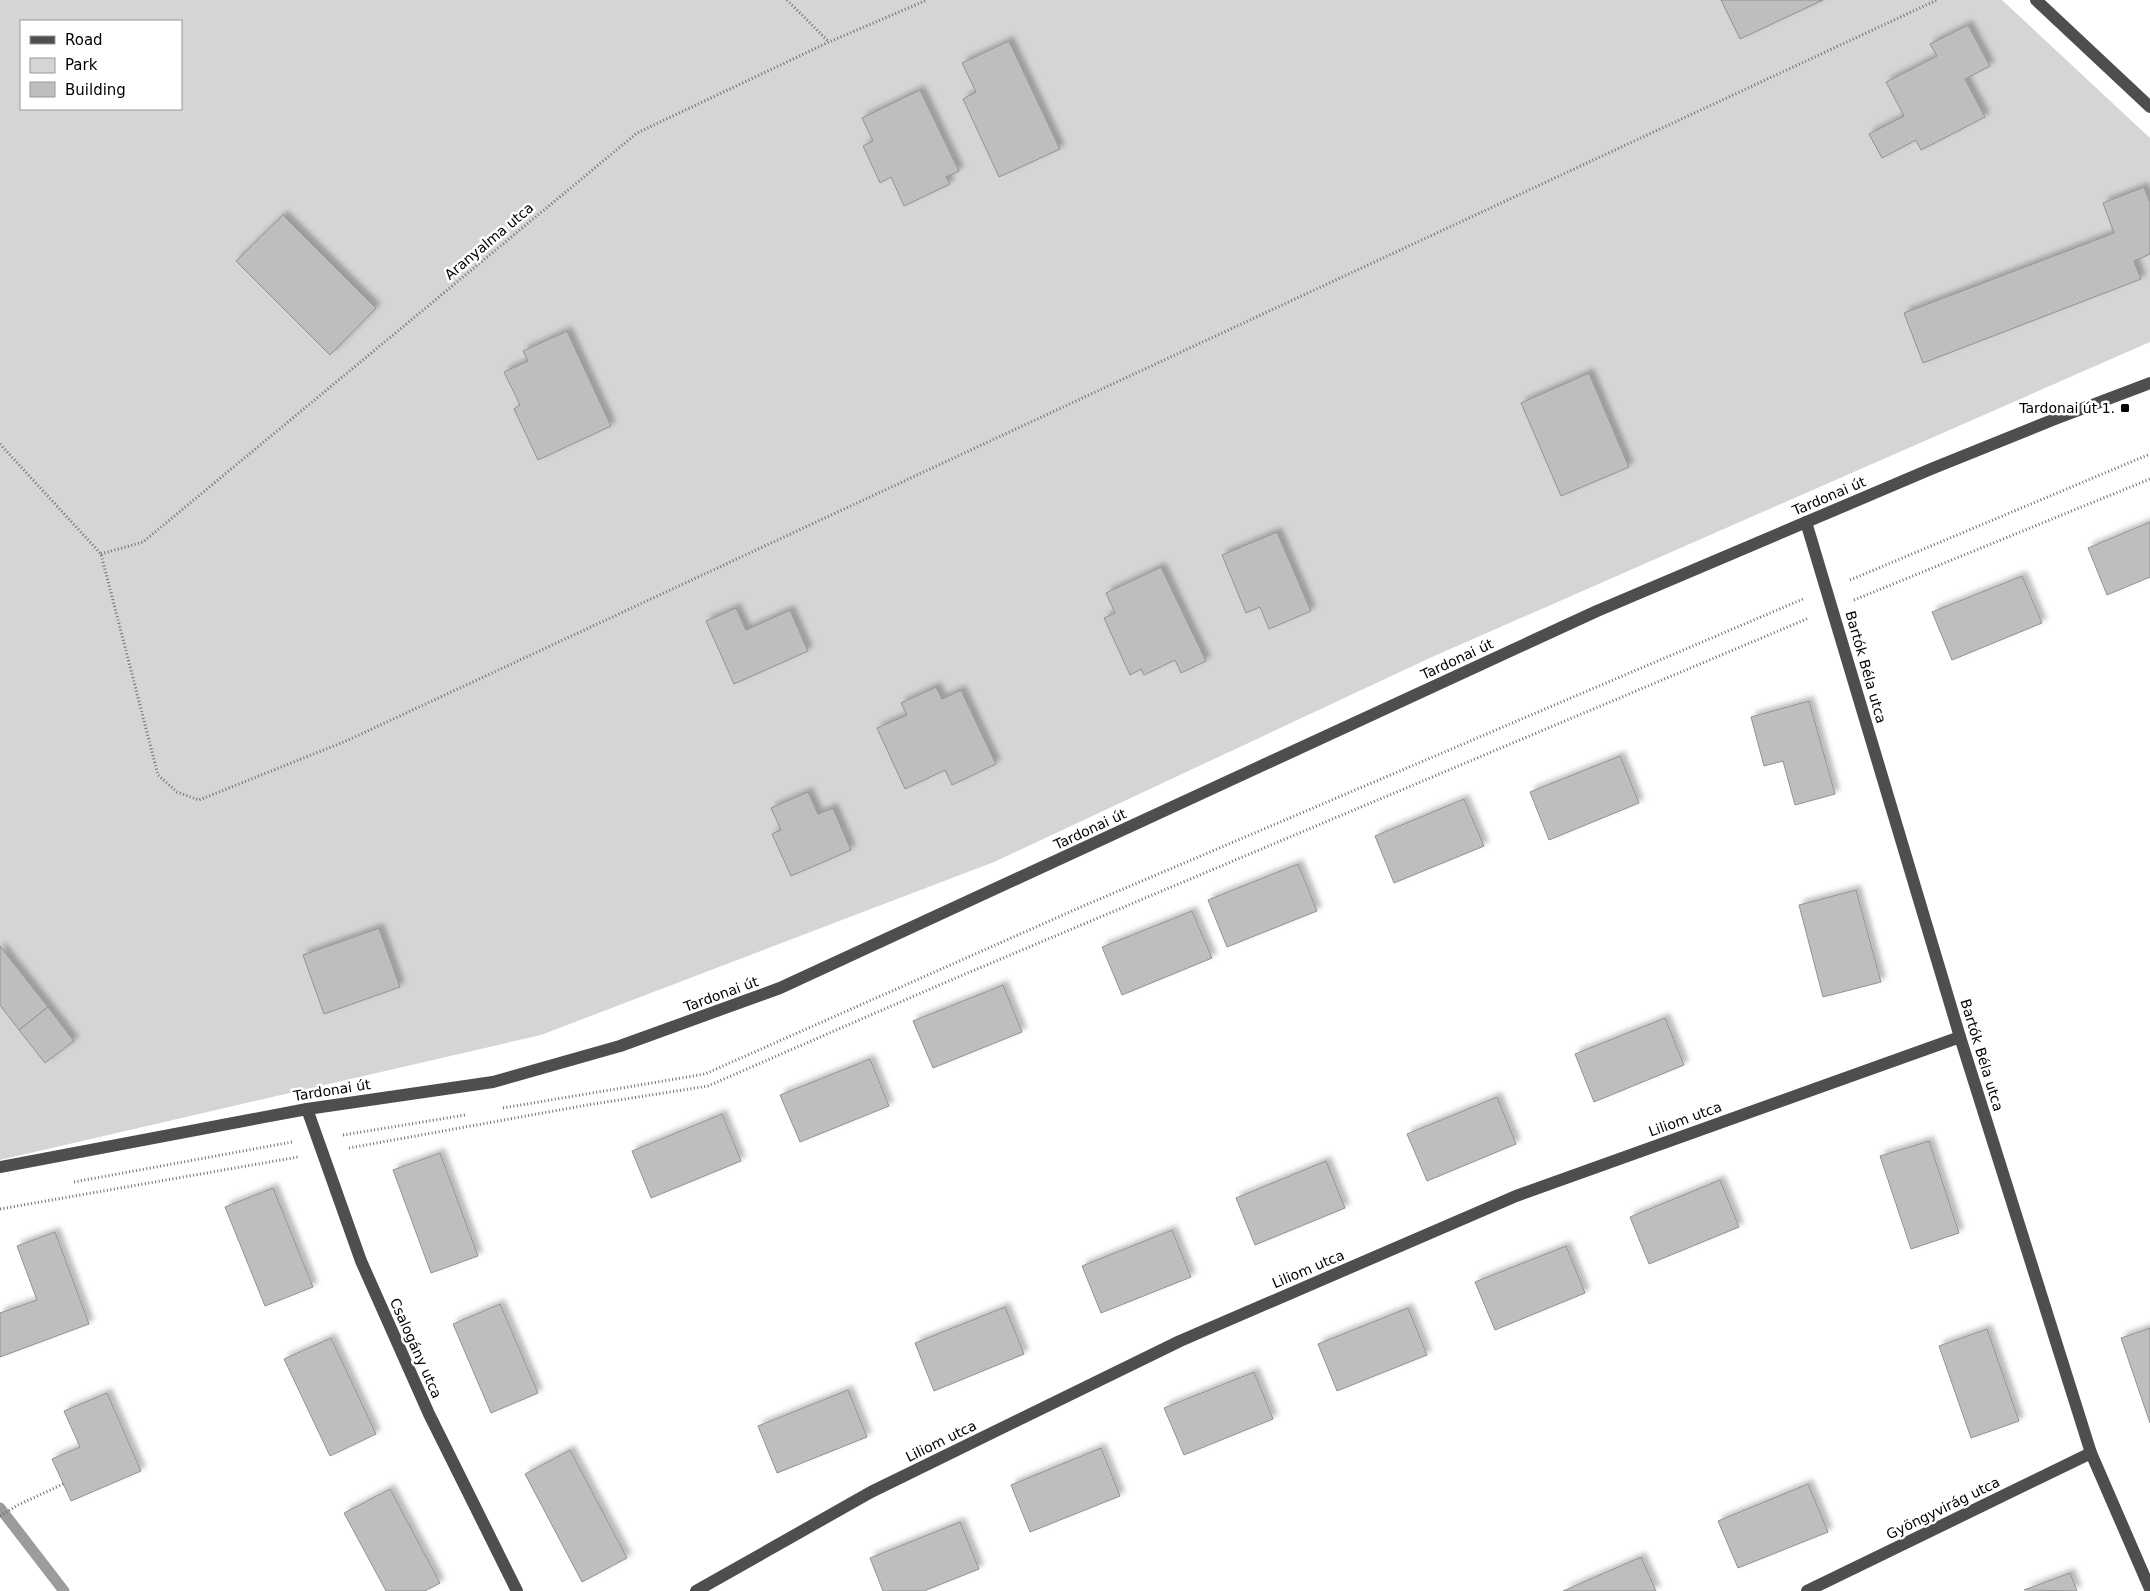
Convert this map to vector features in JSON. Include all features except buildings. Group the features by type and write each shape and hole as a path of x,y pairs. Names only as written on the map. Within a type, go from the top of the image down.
{"street":[{"path":"2036,0 2150,107"},
{"name":"Tardonai út","path":"0,1167 307,1108 493,1082 620,1046 780,988 1597,610 2055,419 2150,383"},
{"name":"Bartók Béla utca","path":"1806,522 1960,1037 2091,1453 2150,1590"},
{"name":"Liliom utca","path":"696,1591 871,1492 1180,1340 1516,1196 1960,1037"},
{"name":"Csalogány utca","path":"307,1108 361,1261 429,1414 517,1591"},
{"name":"Gyöngyvirág utca","path":"1808,1591 2091,1453"}],"path":[{"path":"787,0 829,42"},
{"name":"Aranyalma utca","path":"102,554 143,542 637,133 829,42 927,0"},
{"path":"0,444 102,554 158,775 177,792 199,800 355,736 1937,0"},
{"path":"502,1108 705,1074 1081,907 1740,625 2150,454"},
{"path":"0,1209 587,1104 708,1086 951,980 1833,608 2150,479"},
{"path":"67,1183 318,1138 474,1113"},
{"path":"0,1516 18,1505 63,1484"}],"green space":[{"path":"0,0 2002,0 2150,138 2150,342 1432,657 994,862 541,1035 0,1160"}],"waterway":[{"path":"0,1508 64,1591"}],"place":[{"name":"Tardonai út 1.","path":"2125,408"}]}
